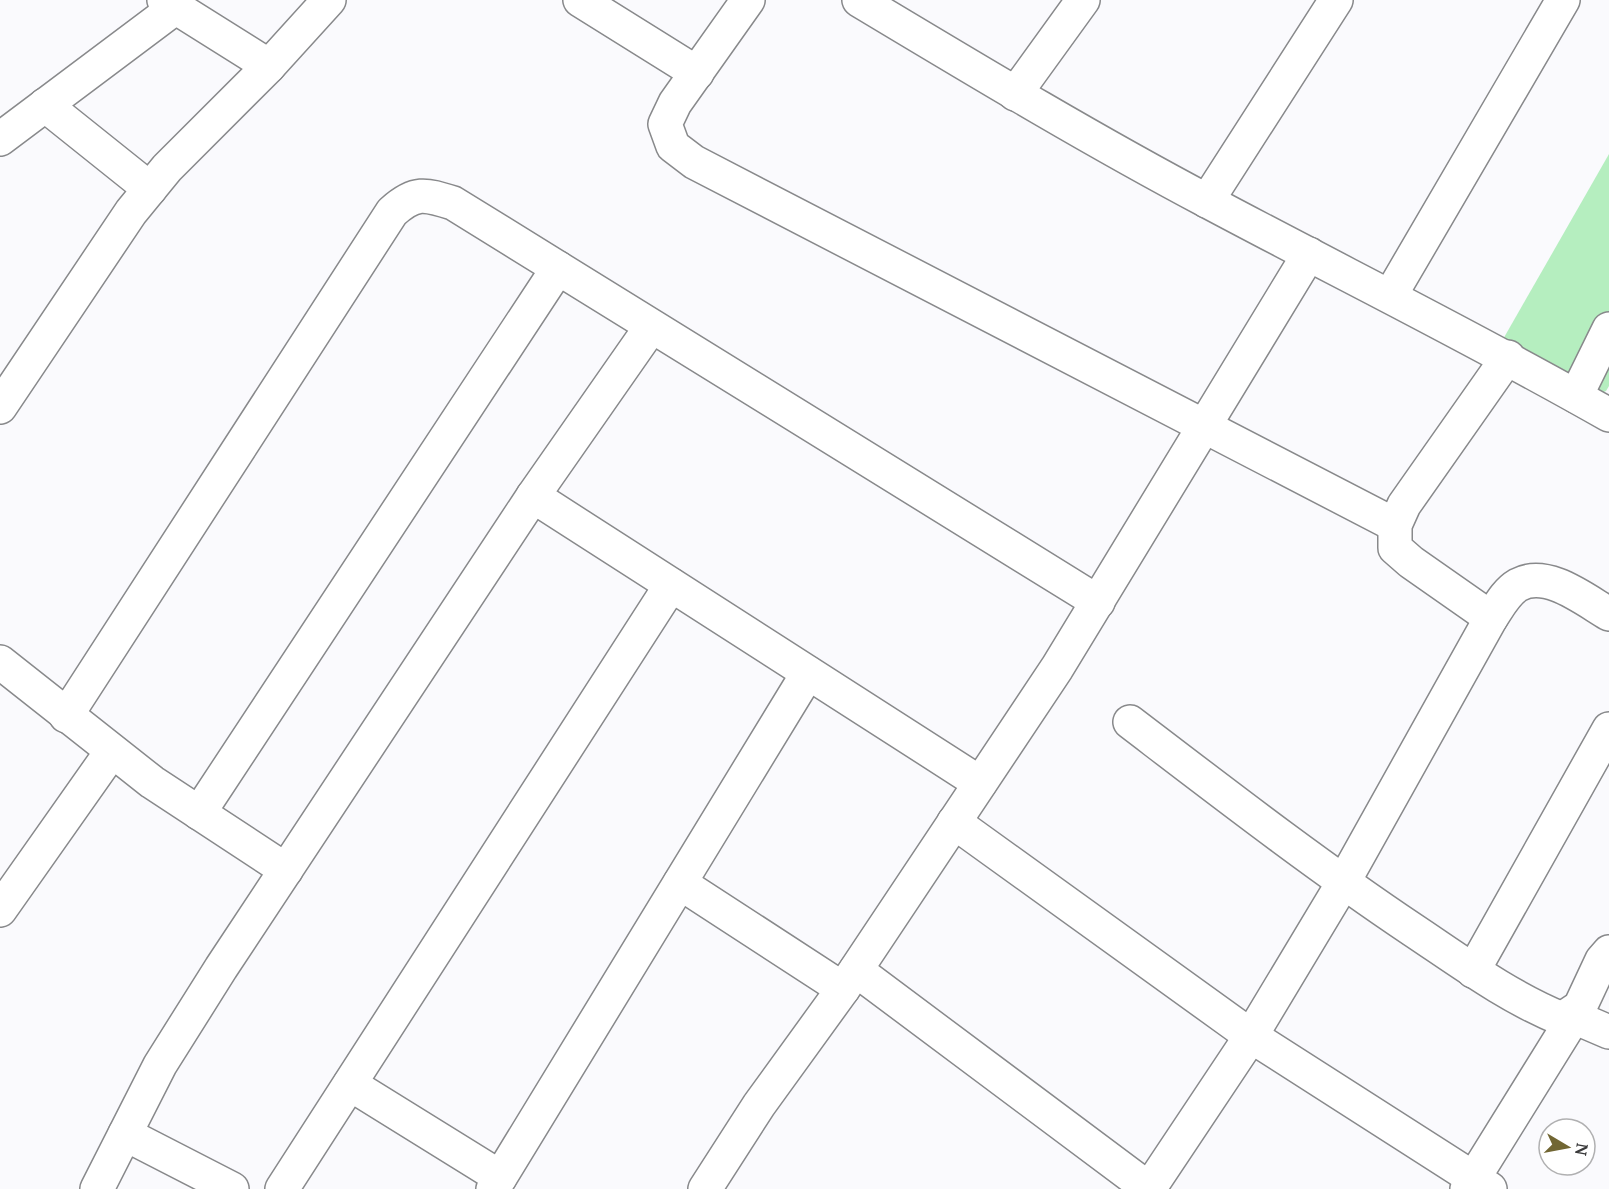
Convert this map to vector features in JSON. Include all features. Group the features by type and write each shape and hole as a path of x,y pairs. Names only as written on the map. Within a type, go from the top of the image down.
{"street":[{"path":"0,407 96,262 150,189 203,131 269,66 329,0"},
{"path":"580,0 697,73"},
{"path":"747,0 675,103 665,124 673,146 694,162 1395,525"},
{"path":"859,0 1015,94 1207,201 1508,357 1609,415"},
{"path":"1015,94 1083,0"},
{"path":"1207,201 1335,0"},
{"path":"1390,296 1563,0"},
{"path":"0,139 170,4 269,66"},
{"path":"45,105 150,189"},
{"path":"66,716 392,212 407,198 428,195 453,202 651,327 1098,602"},
{"path":"705,1189 759,1105 850,979 1098,602 1207,426 1309,254"},
{"path":"199,813 558,268"},
{"path":"97,1189 160,1065 533,496 651,327"},
{"path":"1576,396 1609,329"},
{"path":"1491,618 1395,548 1395,525 1404,505 1508,357"},
{"path":"533,496 980,783"},
{"path":"680,883 850,979 1149,1189 1251,1036 1343,883 1491,618 1505,597 1519,585 1540,580 1563,588 1609,614"},
{"path":"282,1189 671,585"},
{"path":"0,662 152,782 286,870"},
{"path":"350,1084 497,1183 808,673"},
{"path":"1130,722 1343,883 1473,971 1538,1009 1562,1018 1577,1012"},
{"path":"1473,971 1609,729"},
{"path":"0,910 112,751"},
{"path":"954,822 1251,1036 1476,1186 1577,1012 1602,960 1609,952"},
{"path":"1577,1012 1609,1032"},
{"path":"125,1134 232,1189"}],"green space":[{"path":"1609,154 1609,386 1606,391 1567,408 1486,369"}]}
